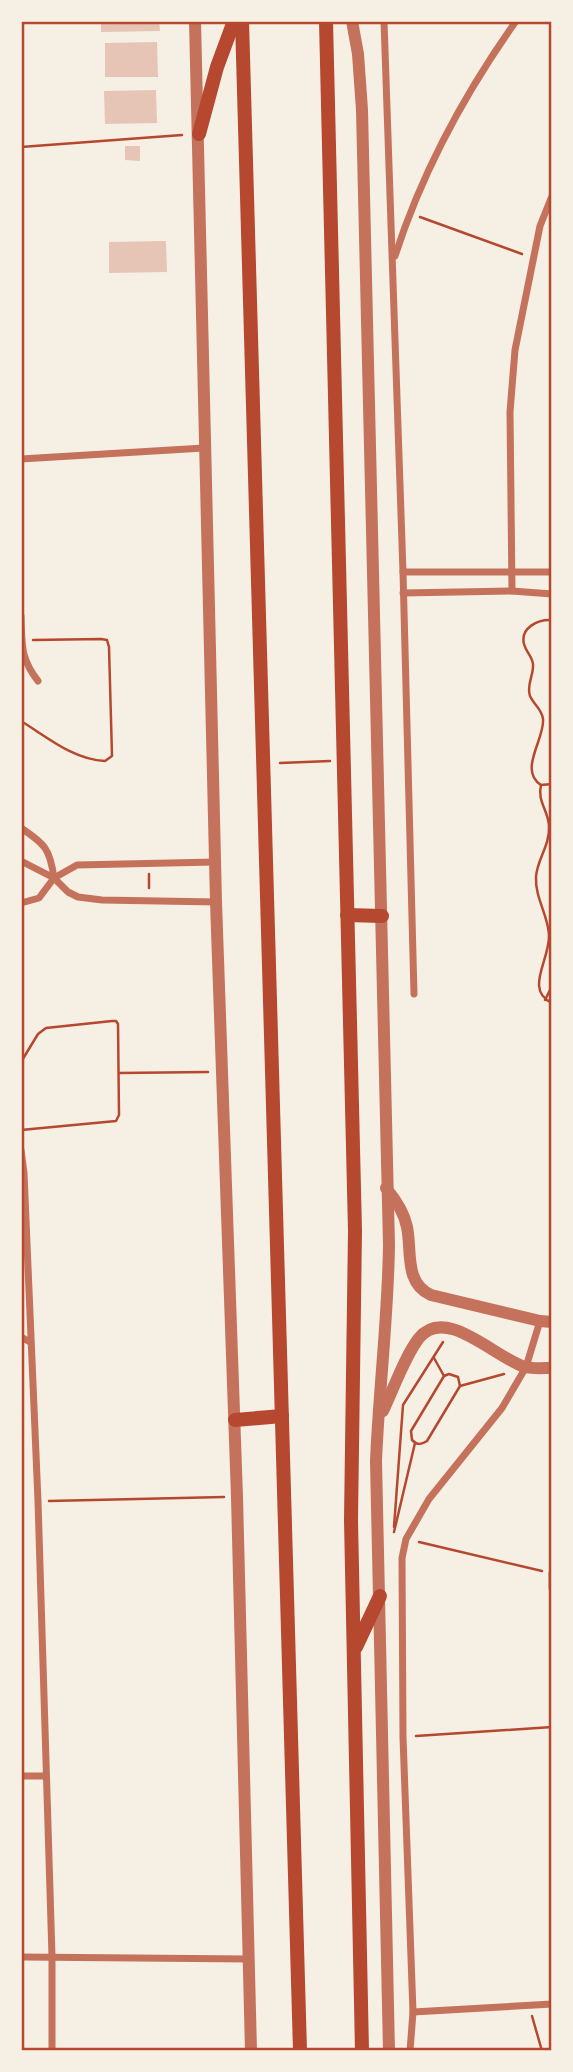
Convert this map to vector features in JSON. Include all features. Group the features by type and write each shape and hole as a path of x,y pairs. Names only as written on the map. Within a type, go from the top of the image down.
{"main road":[{"path":"199,134 217,68 234,21"},
{"path":"242,21 300,2051"},
{"path":"326,21 355,1231 351,1520 362,2051"},
{"path":"347,915 382,916"},
{"path":"234,1420 282,1416"},
{"path":"354,1651 380,1596"}],"street":[{"path":"195,21 216,902 237,1497 251,2051"},
{"path":"352,21 358,54 362,110 382,916 388,1294 378,1421 389,2051"},
{"path":"384,21 414,994"},
{"path":"393,262 409,213 454,120 516,21"},
{"path":"512,591 510,412 515,350 540,226 552,196"},
{"path":"21,459 204,448"},
{"path":"403,572 552,572"},
{"path":"403,593 512,591 552,594"},
{"path":"21,616 22,651 27,667 38,681"},
{"path":"21,828 46,847 51,856 54,878"},
{"path":"21,860 54,878 68,892 78,897 216,902"},
{"path":"21,903 39,898 54,878 77,865 215,862"},
{"path":"21,1150 38,1501 52,1956 52,2051"},
{"path":"386,1188 405,1218 412,1278 418,1288 431,1295 546,1321 526,1367 502,1408 429,1499 406,1539 402,1558 403,1737 413,2012 411,2051"},
{"path":"378,1421 414,1347 430,1328 452,1328 526,1367 552,1368"},
{"path":"21,1337 30,1342"},
{"path":"552,1573 552,1588"},
{"path":"21,1776 45,1776"},
{"path":"21,1957 249,1959"},
{"path":"413,2012 552,2004"}],"path":[{"path":"21,147 199,134"},
{"path":"409,213 516,253 524,253 526,249"},
{"path":"541,785 534,777 532,756 543,729 543,717 539,706 531,698 528,687 533,667 532,658 525,649 523,640 534,623 552,620"},
{"path":"21,721 91,761 105,761 112,756 107,640 22,641"},
{"path":"263,763 344,761"},
{"path":"541,785 552,784"},
{"path":"541,785 539,794 546,810 549,832 548,844 538,864 536,878 537,892 549,931 547,958 538,981 539,991 545,1000 552,1003"},
{"path":"149,864 150,901"},
{"path":"545,1000 552,986"},
{"path":"21,1062 38,1034 46,1028 112,1021 118,1024 119,1115 116,1121 21,1130"},
{"path":"119,1073 222,1072"},
{"path":"434,1359 444,1376"},
{"path":"415,1443 423,1444 427,1441 460,1386 526,1367"},
{"path":"393,1539 415,1443 411,1431 444,1376 454,1374 458,1377 460,1386"},
{"path":"38,1501 237,1497"},
{"path":"403,1737 552,1727"},
{"path":"529,2007 542,2051"}],"building":[{"path":"101,21 159,21 160,31 101,32"},
{"path":"157,42 158,77 105,77 105,43"},
{"path":"156,90 157,123 105,124 104,91"},
{"path":"125,146 140,146 140,161 125,160"},
{"path":"166,241 167,272 109,273 109,242"}]}
